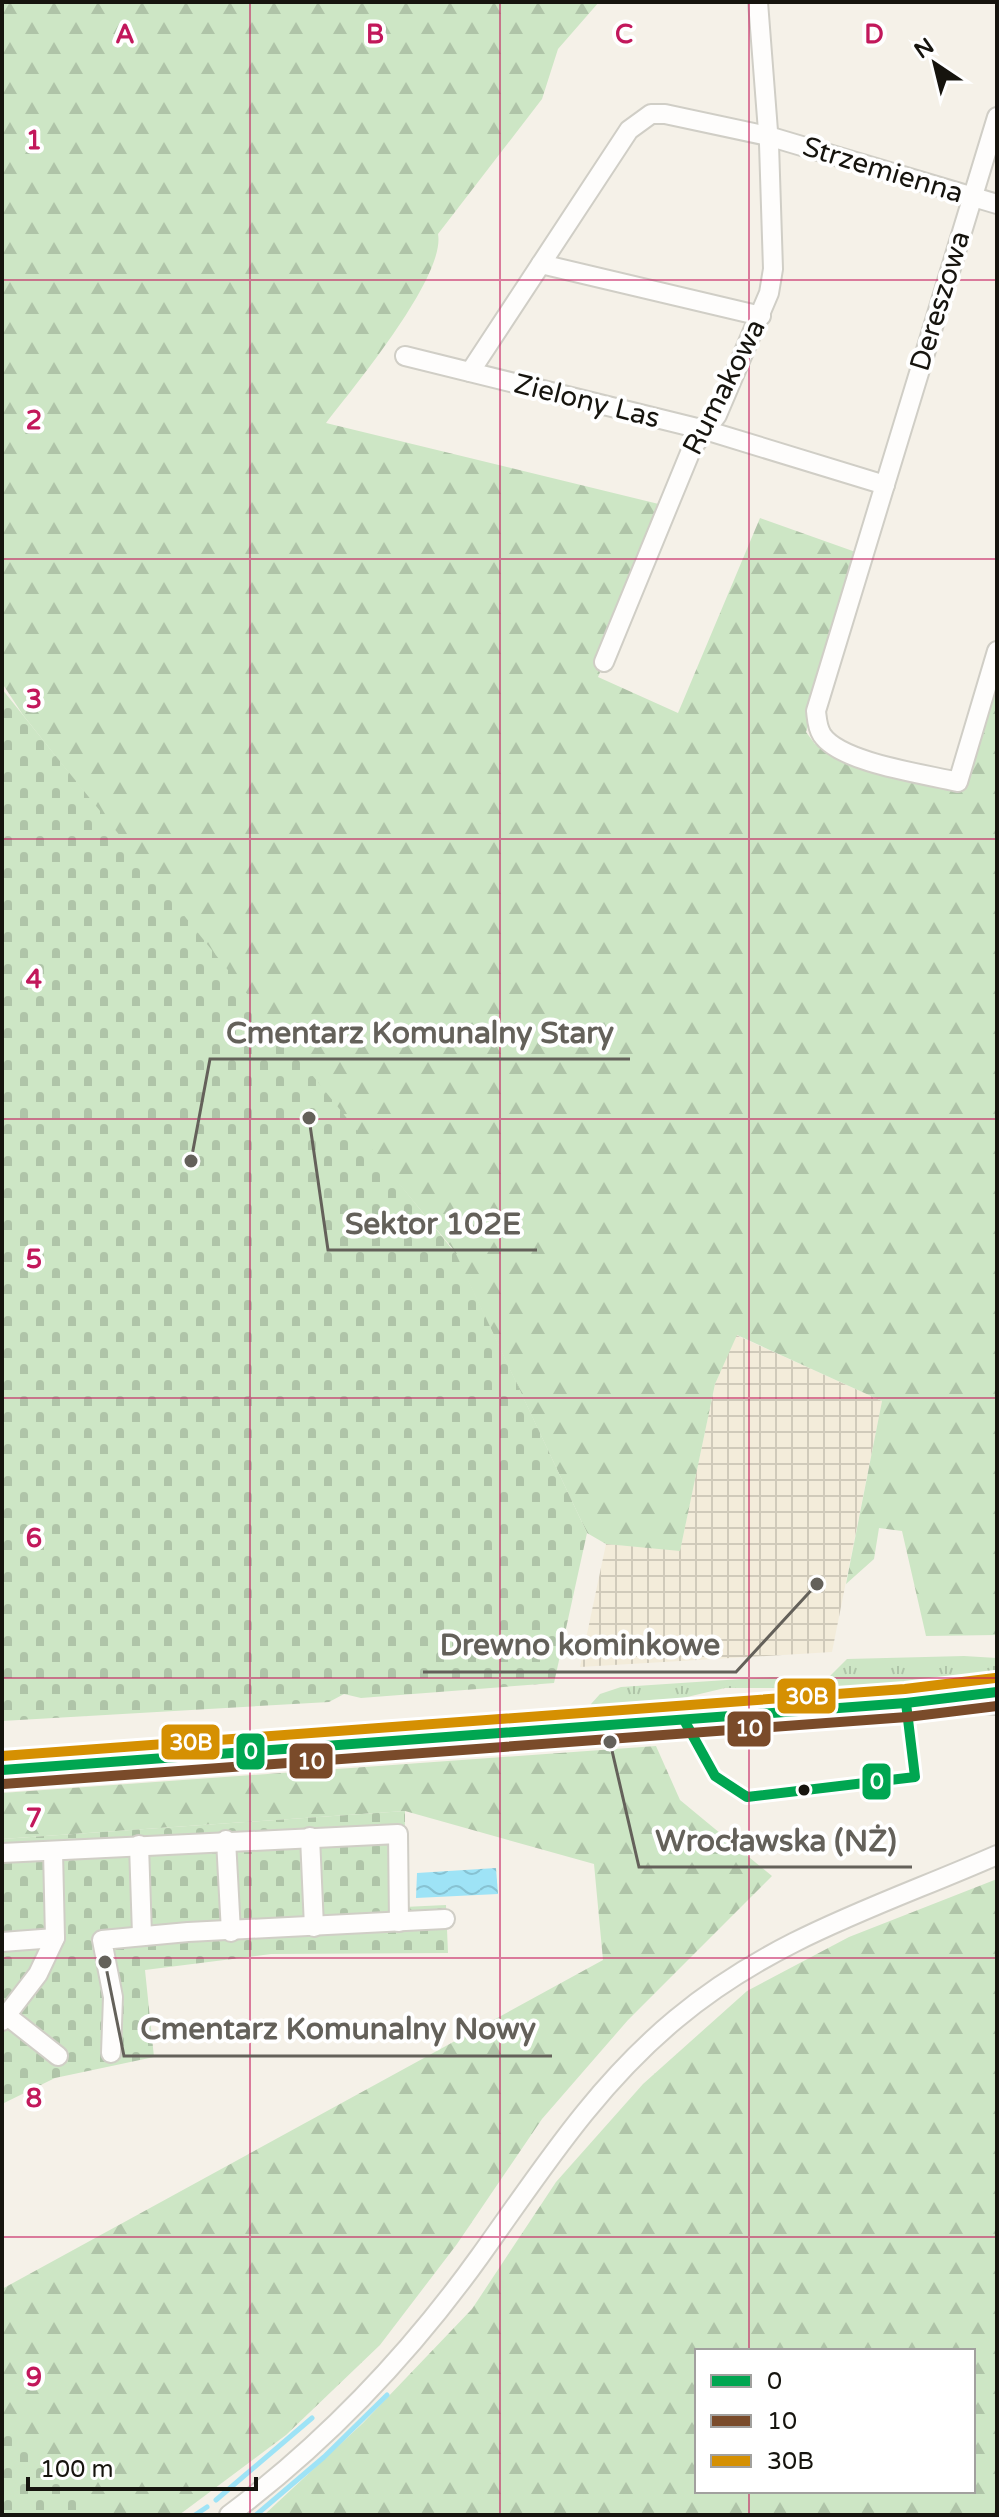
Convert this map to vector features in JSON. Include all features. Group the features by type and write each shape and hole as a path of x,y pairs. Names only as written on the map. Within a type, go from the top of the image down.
{"main road":[{"path":"2,1770 946,1699 997,1692"}],"street":[{"name":"Rumakowa","path":"604,662 692,448 717,415 761,316 773,269 768,136 758,2"},
{"name":"Zielony Las","path":"470,372 639,120 665,114 768,136"},
{"name":"Dereszowa","path":"997,117 816,711 823,736 833,746 866,760 958,782 997,651"},
{"name":"Strzemienna","path":"768,136 997,204"},
{"path":"541,264 761,316"},
{"name":"Zielony Las","path":"405,356 705,430"},
{"path":"705,430 885,485"},
{"path":"946,1699 997,1705"},
{"path":"2,1853 398,1834 399,1922"},
{"path":"310,1837 314,1927"},
{"path":"226,1840 231,1932"},
{"path":"139,1845 142,1935"},
{"path":"53,1851 55,1938 38,1974 4,2018 58,2056"},
{"path":"229,2515 291,2467 385,2375 481,2256 579,2116 646,2046 705,1996 749,1967 828,1925 996,1852"},
{"path":"111,2053 113,1997 102,1940 142,1935 445,1919"},
{"path":"2,1942 55,1938"}],"shaded area":[{"path":"736,1335 882,1401 832,1652 580,1667 606,1544 680,1550 715,1384"}],"green space":[{"path":"2,2 599,2 558,49 542,99 438,234 437,253 413,303 396,331 326,423 671,507 598,677 678,713 760,518 864,555 806,732 815,744 958,781 997,661 997,1635 926,1636 902,1531 879,1528 874,1559 846,1584 882,1401 737,1335 715,1384 680,1551 606,1544 587,1533 453,1249 307,1073 23,715 2,683"},
{"path":"2,689 456,1254 587,1533 554,1683 361,1698 344,1694 329,1702 2,1721"},
{"path":"997,1658 997,1678 861,1688 725,1688 666,1702 592,1708 591,1704 600,1694 621,1687 773,1677 828,1678 847,1659"},
{"path":"899,1716 898,1722 700,1736 704,1730"},
{"path":"656,1746 680,1800 772,1876 628,2020 542,2119 457,2244 380,2345 286,2435 179,2515 2,2515 2,2289 603,1960 594,1864 405,1811 2,1839 2,1793"},
{"path":"405,1811 404,1907 446,1905 448,1953 271,1954 145,1970 154,2057 55,2078 2,2104 2,1839"},
{"path":"997,1879 997,2515 264,2515 363,2423 472,2309 556,2182 643,2084 747,1991 849,1937"},
{"path":"2,2420 103,2515 2,2515"}],"water":[{"path":"496,1868 498,1894 416,1898 417,1873"}],"waterway":[{"path":"256,2515 324,2457 387,2395"},
{"path":"216,2500 312,2418"},
{"path":"195,2515 207,2507"}],"transit line":[{"name":"30B","path":"2,1756 905,1689 995,1678"},
{"name":"0","path":"2,1770 906,1703 997,1692"},
{"name":"0","path":"684,1720 715,1776 747,1797 915,1777 906,1703"},
{"name":"10","path":"3,1784 907,1717 997,1706"}],"place":[{"name":"Sektor 102E","path":"309,1118"},
{"name":"Cmentarz Komunalny Stary","path":"191,1161"},
{"name":"Drewno kominkowe","path":"817,1584"},
{"name":"Wrocławska (NŻ)","path":"610,1742"},
{"name":"Cmentarz Komunalny Nowy","path":"105,1962"}]}
